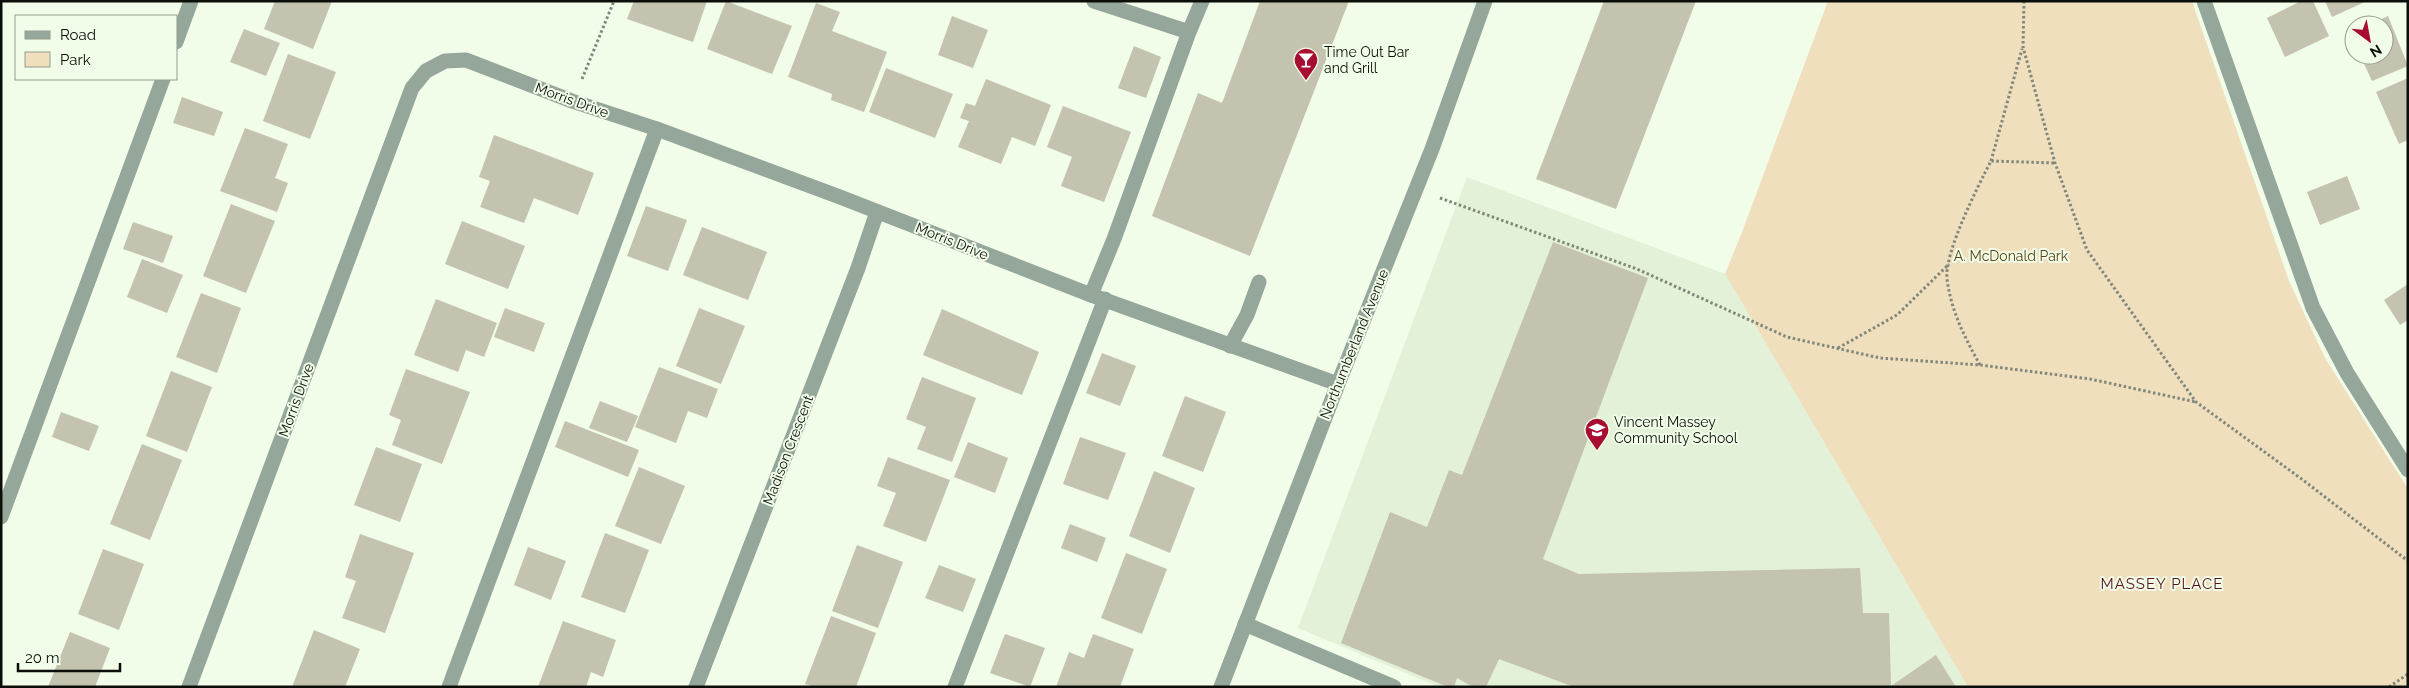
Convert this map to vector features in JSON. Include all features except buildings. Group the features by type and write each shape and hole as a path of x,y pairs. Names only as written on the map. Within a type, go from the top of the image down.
{"street":[{"path":"178,37 191,1"},
{"path":"1094,1 1189,32"},
{"path":"955,687 1098,297 1109,252 1202,1"},
{"name":"Northumberland Avenue","path":"1221,687 1244,624 1432,148 1485,1"},
{"path":"2204,1 2313,308 2347,373 2408,470"},
{"name":"Morris Drive","path":"189,687 412,88 426,71 445,62 466,60 572,101 657,129 1098,297 1338,384"},
{"path":"1,517 163,80"},
{"path":"449,687 657,129"},
{"name":"Madison Crescent","path":"696,687 858,268 877,212"},
{"path":"1230,346 1248,315 1259,282"},
{"path":"1244,624 1394,687"}],"path":[{"path":"572,101 614,1"},
{"path":"1980,365 1959,327 1947,278 1957,237 1992,161 2023,47 2024,1"},
{"path":"2023,47 2055,163 2087,250 2196,402 2303,480 2408,561"},
{"path":"1992,161 2055,163"},
{"path":"1450,202 1637,269 1787,337 1880,358 1980,365 2090,379 2196,402"},
{"path":"1838,348 1897,315 1950,263"},
{"path":"2389,687 2408,674"}],"shaded area":[{"name":"Vincent Massey Community School","path":"1467,177 1725,274 1968,687 1439,687 1298,628"}],"green space":[{"name":"A. McDonald Park","path":"1828,1 2192,1 2289,281 2325,358 2408,489 2408,687 1968,687 1725,274"}],"place":[{"name":"Time Out Bar and Grill","path":"1306,81"},
{"name":"Vincent Massey Community School","path":"1597,451"}],"district":[{"name":"MASSEY PLACE","path":"2162,584"}]}
